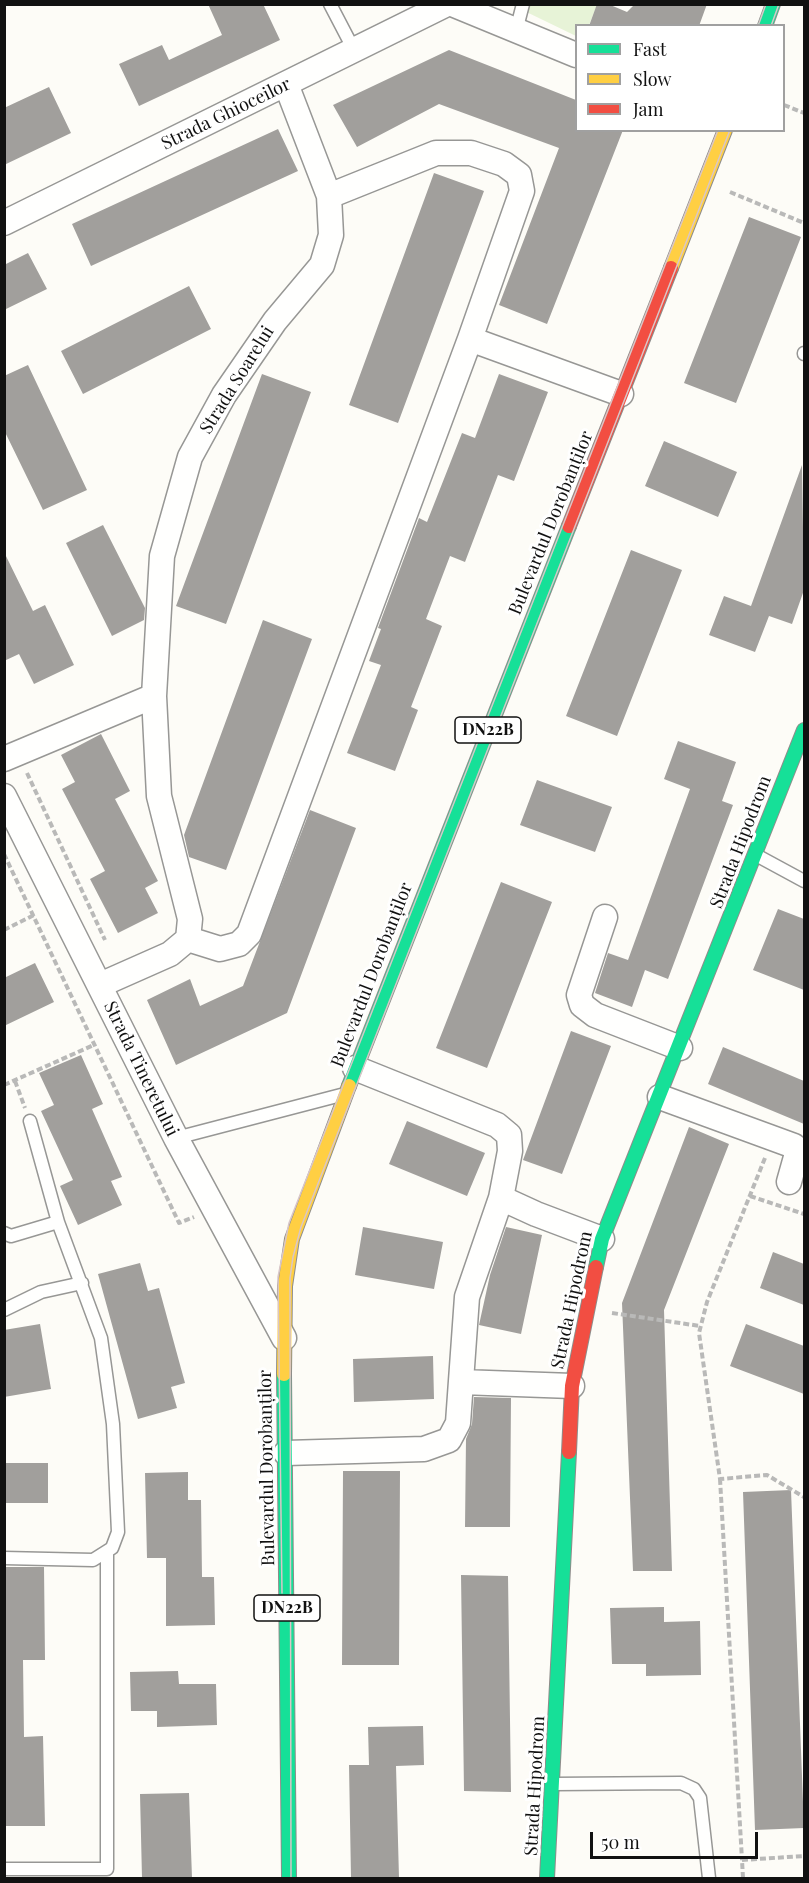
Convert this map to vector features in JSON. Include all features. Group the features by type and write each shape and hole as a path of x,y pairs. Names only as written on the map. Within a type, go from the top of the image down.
{"main road":[{"path":"766,24 773,4"},
{"name":"Bulevardul Dorobanților","path":"289,1878 284,1338 285,1286 292,1239 355,1068 724,132"},
{"name":"Strada Hipodrom","path":"547,1878 554,1784 572,1386 602,1239 680,1048 804,730"}],"street":[{"name":"Strada Ghioceilor","path":"4,223 447,4"},
{"path":"452,4 575,55"},
{"name":"Strada Soarelui","path":"188,939 190,919 159,796 154,696 162,556 190,457 224,395 243,367 275,321 322,265 331,235 329,196 286,84"},
{"path":"111,980 170,954 188,939 220,949 239,944 249,934 470,339 522,191 519,175 504,164 471,153 436,153 329,196"},
{"path":"470,339 621,394"},
{"path":"11,756 154,696"},
{"name":"Strada Tineretului","path":"4,796 111,980 176,1138 284,1338"},
{"path":"605,917 579,995 582,1005 595,1015 680,1048"},
{"path":"286,1453 424,1449 449,1440 458,1424 467,1297 501,1198 510,1151 509,1135 497,1125 355,1068"},
{"path":"660,1097 794,1146 798,1150 789,1182"},
{"path":"501,1198 602,1239"},
{"path":"462,1382 572,1386"}],"lane":[{"path":"330,4 354,50"},
{"path":"516,31 523,4"},
{"path":"755,855 804,881"},
{"path":"176,1138 345,1094"},
{"path":"4,1558 93,1560 107,1554 116,1541 118,1532 110,1390 101,1338 58,1222 30,1121"},
{"path":"4,1233 11,1236 58,1222"},
{"path":"4,1310 41,1292 82,1283"},
{"path":"4,1869 107,1874 107,1554"},
{"path":"554,1784 681,1783 694,1789 700,1798 709,1878"}],"path":[{"path":"785,106 804,113"},
{"path":"705,182 804,223"},
{"path":"11,756 111,980"},
{"path":"4,854 179,1223 213,1208"},
{"path":"4,930 34,915"},
{"path":"4,1085 96,1044"},
{"path":"15,1081 30,1121"},
{"path":"743,1878 720,1479 700,1326 707,1302 774,1138"},
{"path":"750,1196 804,1214"},
{"path":"608,1313 700,1326"},
{"path":"720,1479 767,1475 778,1479 804,1497"},
{"path":"742,1860 804,1856"}],"green space":[{"path":"512,5 597,5 589,24 575,24 575,36"}],"building":[{"path":"208,4 263,4 280,40 139,106 119,64 162,45 169,60 222,35"},
{"path":"597,4 608,4 627,12 635,4 707,4 700,24 590,24"},
{"path":"449,50 575,100 575,132 622,132 547,324 499,305 559,148 439,104 357,147 333,105"},
{"path":"49,87 71,133 4,165 4,108"},
{"path":"278,129 298,171 91,266 72,224"},
{"path":"434,173 484,191 398,423 349,405"},
{"path":"749,217 801,237 736,403 684,383"},
{"path":"28,253 47,289 4,310 4,265"},
{"path":"189,286 211,329 83,394 61,351"},
{"path":"28,365 87,490 43,510 4,430 4,376"},
{"path":"262,374 311,392 226,624 176,606"},
{"path":"499,374 548,392 514,481 498,475 465,562 450,556 426,619 442,626 411,707 418,710 395,771 347,753 381,665 369,661 381,629 378,628 419,518 427,522 462,433 475,438"},
{"path":"664,441 737,472 718,517 645,486"},
{"path":"802,465 804,590 792,624 769,616 755,652 709,635 724,596 751,606"},
{"path":"103,525 145,608 144,620 112,636 66,543"},
{"path":"631,550 682,570 617,736 566,716"},
{"path":"4,552 33,611 45,605 74,665 34,684 19,654 4,661"},
{"path":"263,620 312,639 226,870 189,857 184,835"},
{"path":"101,734 130,791 115,799 158,881 145,888 158,913 118,933 90,879 105,871 62,789 75,782 61,755"},
{"path":"678,741 736,762 722,801 733,805 668,979 645,970 632,1007 595,993 608,953 628,960 690,789 664,779"},
{"path":"537,780 612,807 595,852 520,825"},
{"path":"310,810 356,828 287,1013 176,1065 147,1000 190,979 200,1006 243,986"},
{"path":"501,882 552,902 487,1068 436,1048"},
{"path":"778,909 804,919 804,990 753,970"},
{"path":"35,963 54,1002 4,1026 4,978"},
{"path":"571,1031 611,1046 562,1174 523,1160"},
{"path":"723,1047 804,1081 804,1124 708,1084"},
{"path":"81,1055 103,1104 92,1109 122,1177 111,1181 122,1205 78,1225 60,1186 73,1180 41,1111 54,1105 39,1073"},
{"path":"407,1121 485,1153 467,1196 389,1164"},
{"path":"689,1127 729,1144 664,1310 672,1571 633,1571 622,1303"},
{"path":"363,1227 443,1242 434,1289 355,1275"},
{"path":"506,1227 542,1235 521,1334 479,1325 490,1275"},
{"path":"773,1252 804,1264 804,1305 760,1288"},
{"path":"140,1263 148,1291 159,1288 185,1383 171,1387 177,1408 138,1419 98,1274"},
{"path":"40,1324 51,1389 4,1397 4,1330"},
{"path":"746,1324 804,1346 804,1394 730,1366"},
{"path":"433,1356 434,1399 354,1402 353,1359"},
{"path":"474,1397 511,1398 510,1527 465,1527 466,1439 472,1424"},
{"path":"4,1463 48,1463 48,1503 4,1503"},
{"path":"343,1471 400,1471 399,1665 342,1665"},
{"path":"188,1472 188,1500 201,1500 202,1577 214,1577 215,1625 166,1626 166,1558 147,1558 145,1473"},
{"path":"791,1490 804,1828 755,1830 743,1492"},
{"path":"4,1567 44,1567 45,1660 23,1660 24,1737 43,1736 45,1826 4,1826"},
{"path":"461,1575 508,1576 511,1792 464,1791"},
{"path":"664,1607 664,1622 700,1621 701,1675 646,1676 646,1664 612,1664 610,1608"},
{"path":"178,1671 179,1684 216,1684 217,1725 157,1727 157,1711 131,1711 130,1672"},
{"path":"423,1726 424,1765 396,1766 399,1878 351,1878 349,1765 369,1765 368,1727"},
{"path":"189,1793 192,1878 142,1878 140,1794"}],"tram line":[{"path":"759,24 766,4"},
{"path":"772,24 779,4"},
{"path":"282,1593 278,1277 289,1223 717,132"},
{"path":"291,1878 290,1278 293,1257 301,1227 729,132"}],"traffic: fast":[{"path":"766,24 773,4"},
{"path":"349,1086 569,526"},
{"path":"596,1267 602,1239 804,730"},
{"path":"284,1374 289,1878"},
{"path":"547,1878 569,1452"}],"traffic: slow":[{"path":"671,268 724,132"},
{"path":"284,1374 285,1286 292,1239 349,1086"}],"traffic: jam":[{"path":"569,526 671,268"},
{"path":"569,1452 572,1386 596,1267"}]}
